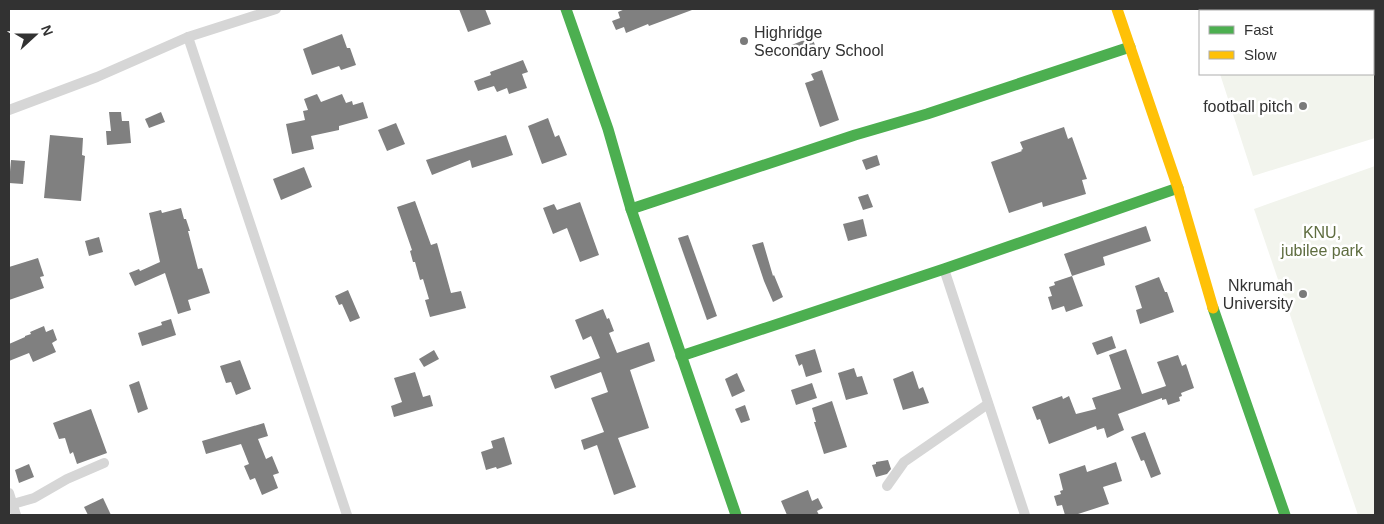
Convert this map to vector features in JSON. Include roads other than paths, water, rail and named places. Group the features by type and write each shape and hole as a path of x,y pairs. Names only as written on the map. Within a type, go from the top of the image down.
{"street":[{"path":"9,110 97,77 188,37 276,9"},
{"path":"566,9 608,129 631,209 736,515"},
{"path":"1117,9 1178,188 1216,317 1285,515"},
{"path":"188,37 347,515"},
{"path":"631,209 1130,47"},
{"path":"681,356 1178,188"},
{"path":"944,268 1026,515"},
{"path":"887,486 904,462 988,404"},
{"path":"13,504 34,498 67,479 104,463"},
{"path":"9,493 16,515"}],"place":[{"name":"Highridge Secondary School","path":"744,41"},
{"name":"football pitch","path":"1303,106"},
{"name":"Nkrumah University","path":"1303,294"}],"park label":[{"name":"KNU, jubilee park","path":"1322,241"}]}
